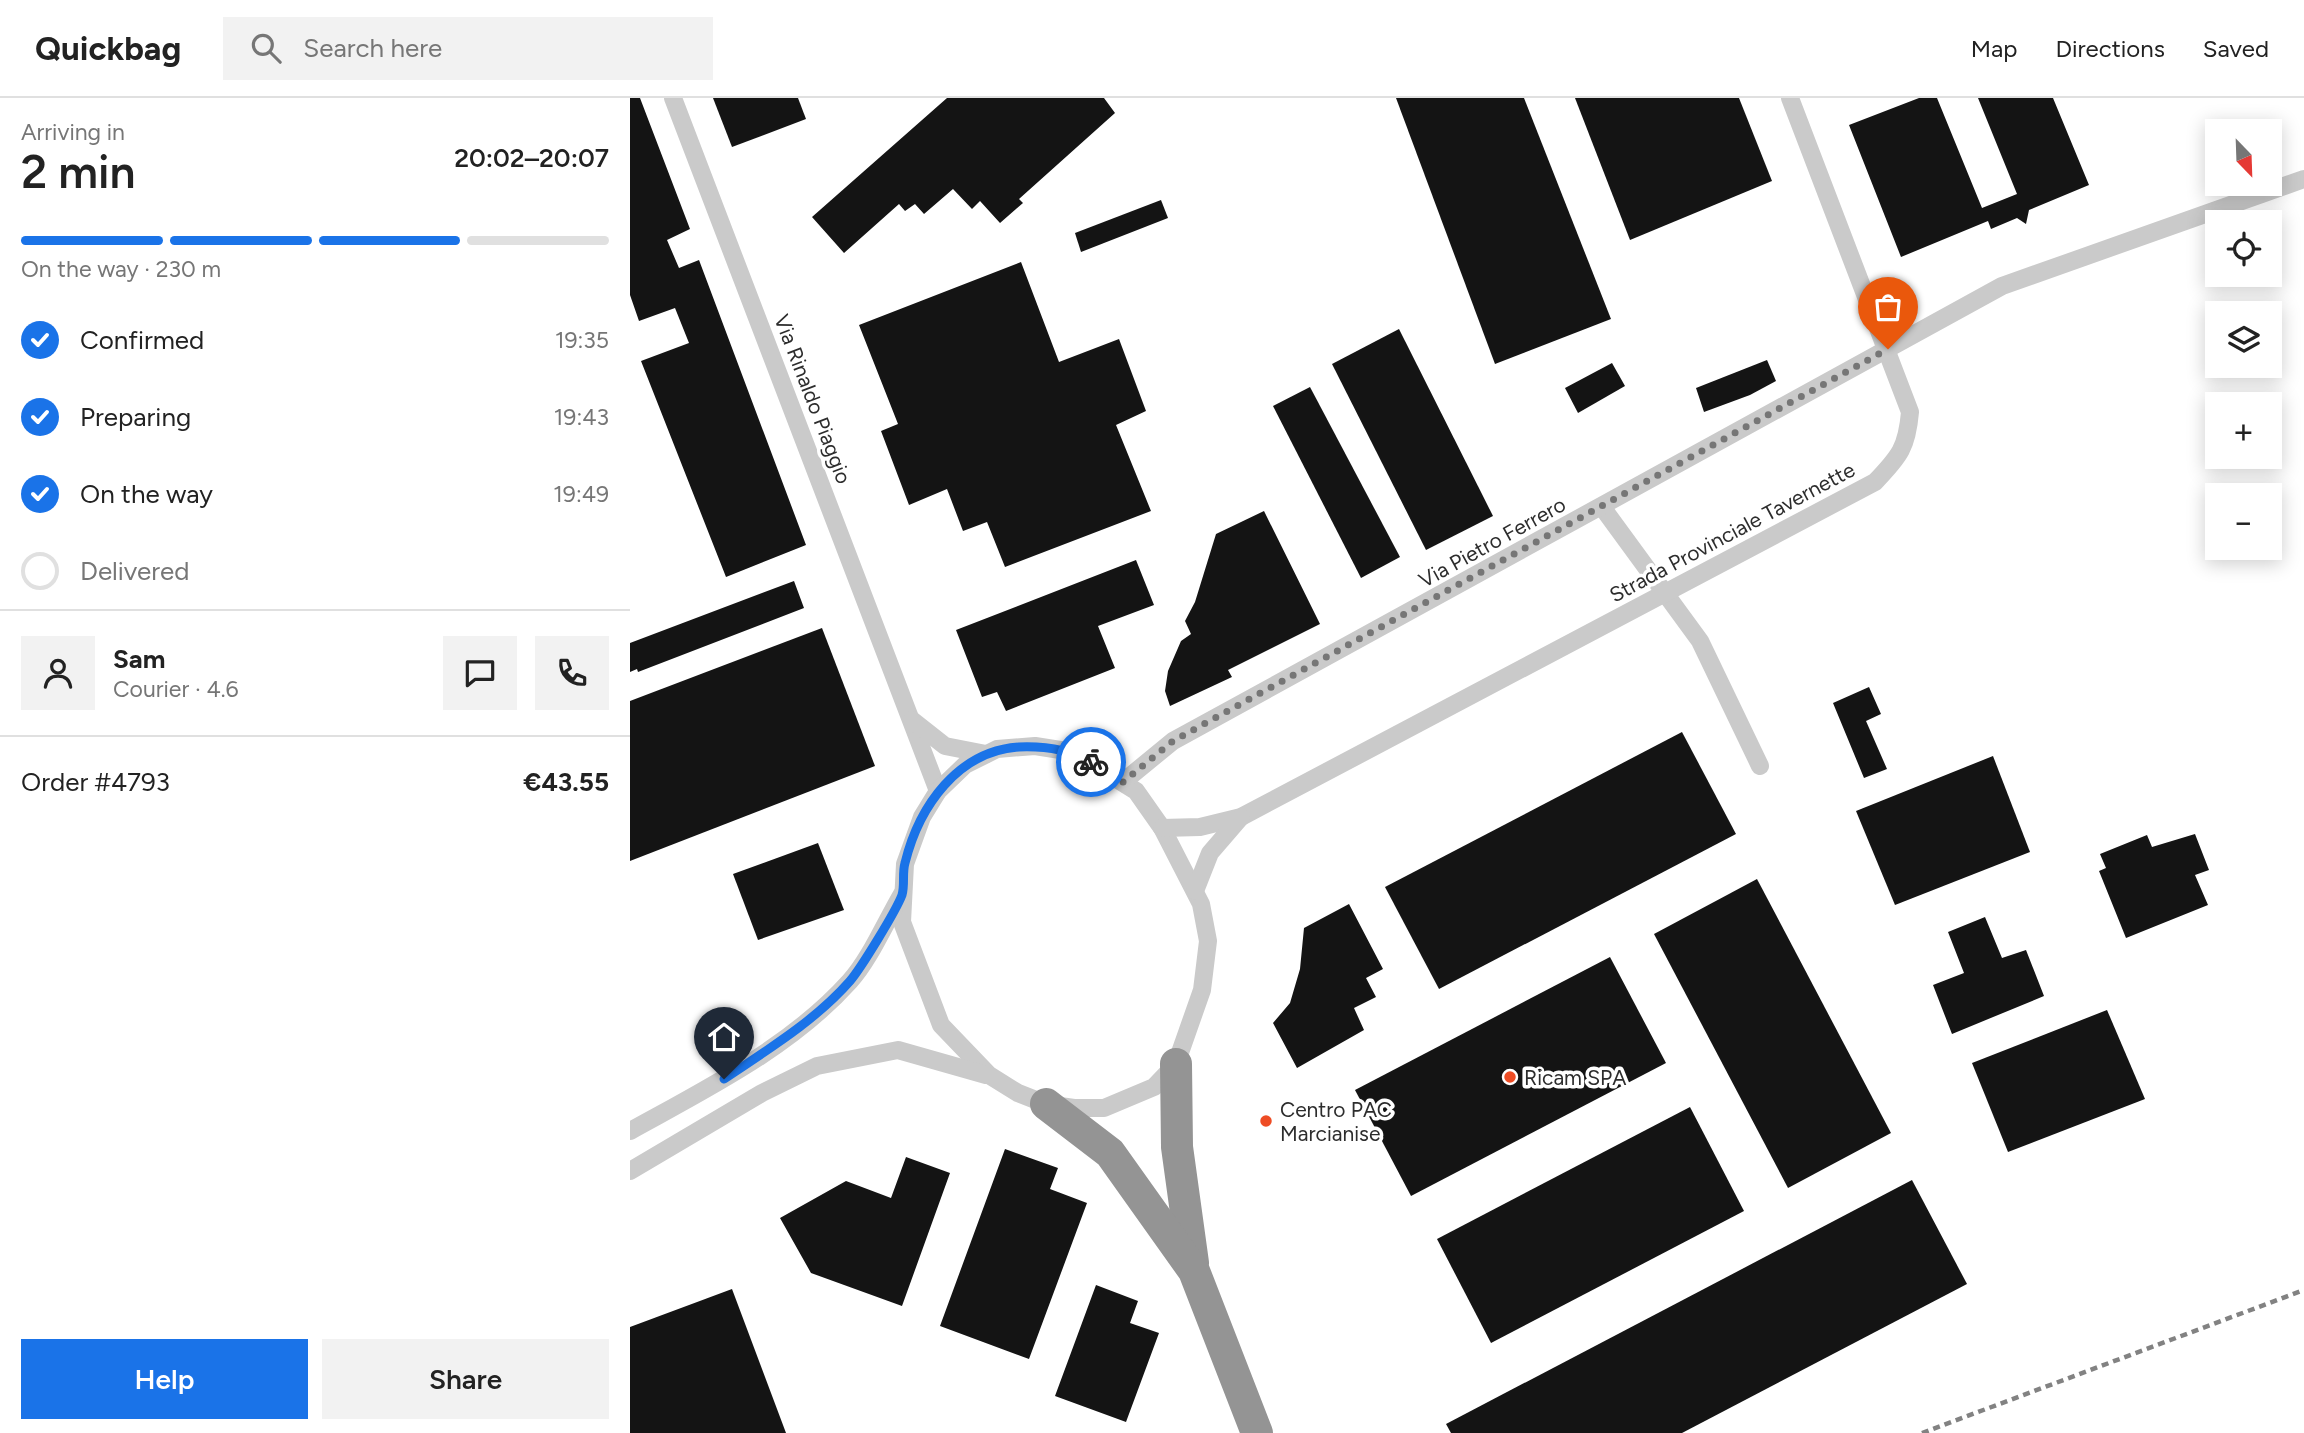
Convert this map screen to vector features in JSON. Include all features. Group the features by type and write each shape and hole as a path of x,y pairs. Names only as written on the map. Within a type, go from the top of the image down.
{"highway":[{"path":"1176,1064 1177,1147 1194,1271 1257,1433"},
{"path":"1046,1104 1110,1153 1194,1271"},
{"path":"1241,1392 1244,1433"},
{"path":"1241,1392 1270,1433"}],"street":[{"name":"Via Rinaldo Piaggio","path":"673,98 938,791"},
{"name":"Strada Provinciale Tavernette","path":"1161,828 1200,827 1241,817 1875,482 1892,464 1908,440 1910,412 1790,98"},
{"name":"Via Pietro Ferrero","path":"1123,782 1173,741 2002,286 2304,178"},
{"path":"1602,507 1663,594 1700,641 1759,766"},
{"name":"Via Rinaldo Piaggio","path":"910,717 945,746 986,754"},
{"path":"1035,746 1073,751 1123,782 1136,791 1161,828 1195,891 1208,942 1202,990 1176,1064 1154,1087 1104,1108 1046,1104 1018,1093 989,1075 942,1025 902,922 905,864 922,817 938,791 965,765 997,749 1035,746"},
{"name":"Strada Provinciale Tavernette","path":"1195,891 1210,853 1241,817"},
{"path":"630,1131 724,1079 793,1032 851,981 902,894"},
{"path":"630,1171 762,1093 817,1066 898,1050 989,1075"}],"building":[{"path":"630,98 640,98 690,229 667,240 679,268 699,260 806,545 726,577 641,361 689,343 675,308 639,321 630,295"},
{"path":"713,98 798,98 806,119 732,147"},
{"path":"947,98 1104,98 1115,113 1019,199 1023,203 1000,223 980,201 972,209 953,189 924,214 915,204 905,211 899,204 844,253 812,217"},
{"path":"1396,98 1524,98 1611,319 1495,364"},
{"path":"1575,98 1739,98 1772,181 1630,240"},
{"path":"1919,98 1937,98 1982,208 2017,194 1978,98 2053,98 2089,185 2029,210 2026,224 2017,218 1991,229 1988,221 1901,257 1849,125"},
{"path":"1161,200 1168,218 1081,252 1075,233"},
{"path":"1021,262 1059,362 1119,339 1146,411 1116,425 1151,511 1005,567 987,522 963,531 947,489 909,505 881,431 898,424 859,325"},
{"path":"1399,329 1493,516 1426,550 1332,364"},
{"path":"1767,360 1776,381 1750,395 1704,412 1696,388"},
{"path":"1612,363 1625,386 1578,413 1565,388"},
{"path":"1310,387 1400,557 1361,578 1273,406"},
{"path":"1264,511 1320,624 1228,670 1232,677 1170,706 1165,691 1168,671 1181,641 1191,634 1185,621 1195,602 1216,534"},
{"path":"1136,560 1154,605 1098,626 1115,668 1006,711 997,692 982,697 956,630"},
{"path":"794,581 804,608 638,672 637,669 630,672 630,643"},
{"path":"822,628 875,766 630,861 630,701"},
{"path":"1869,687 1881,714 1866,721 1887,769 1864,778 1833,703"},
{"path":"1682,732 1736,834 1439,989 1385,887"},
{"path":"1993,756 2030,852 1895,905 1856,811"},
{"path":"2195,834 2209,870 2195,875 2208,905 2126,938 2099,871 2106,868 2100,854 2147,835 2152,847"},
{"path":"818,843 844,910 758,940 733,874"},
{"path":"1757,879 1891,1133 1788,1188 1654,934"},
{"path":"1349,904 1383,969 1366,978 1376,997 1354,1008 1364,1030 1297,1068 1273,1023 1290,1003 1300,969 1304,928"},
{"path":"1985,917 2002,958 2026,950 2044,996 1952,1034 1933,985 1964,973 1948,932"},
{"name":"Ricam SPA","path":"1610,957 1666,1063 1411,1196 1355,1090"},
{"path":"2107,1010 2145,1099 2008,1152 1972,1063"},
{"path":"1690,1107 1744,1211 1491,1343 1437,1239"},
{"path":"1005,1149 1058,1168 1050,1189 1087,1203 1029,1359 940,1326"},
{"path":"906,1157 950,1173 902,1306 811,1273 780,1218 846,1181 891,1198"},
{"path":"1912,1180 1967,1284 1682,1433 1451,1433 1446,1424"},
{"path":"1096,1285 1138,1301 1130,1323 1159,1333 1126,1422 1055,1396"},
{"path":"732,1289 786,1433 630,1433 630,1327"}],"railway":[{"path":"1922,1433 2304,1290"}],"way so far":[{"path":"1091,762 1123,782 1173,741 1462,585 1888,349"}],"place":[{"name":"Ricam SPA","path":"1510,1077"},
{"name":"Centro PAC Marcianise","path":"1266,1121"}],"route":[{"path":"724,1079 793,1032 851,981 902,894 905,864 922,817 938,791 965,765 997,749 1035,746 1073,751 1091,762"}]}
